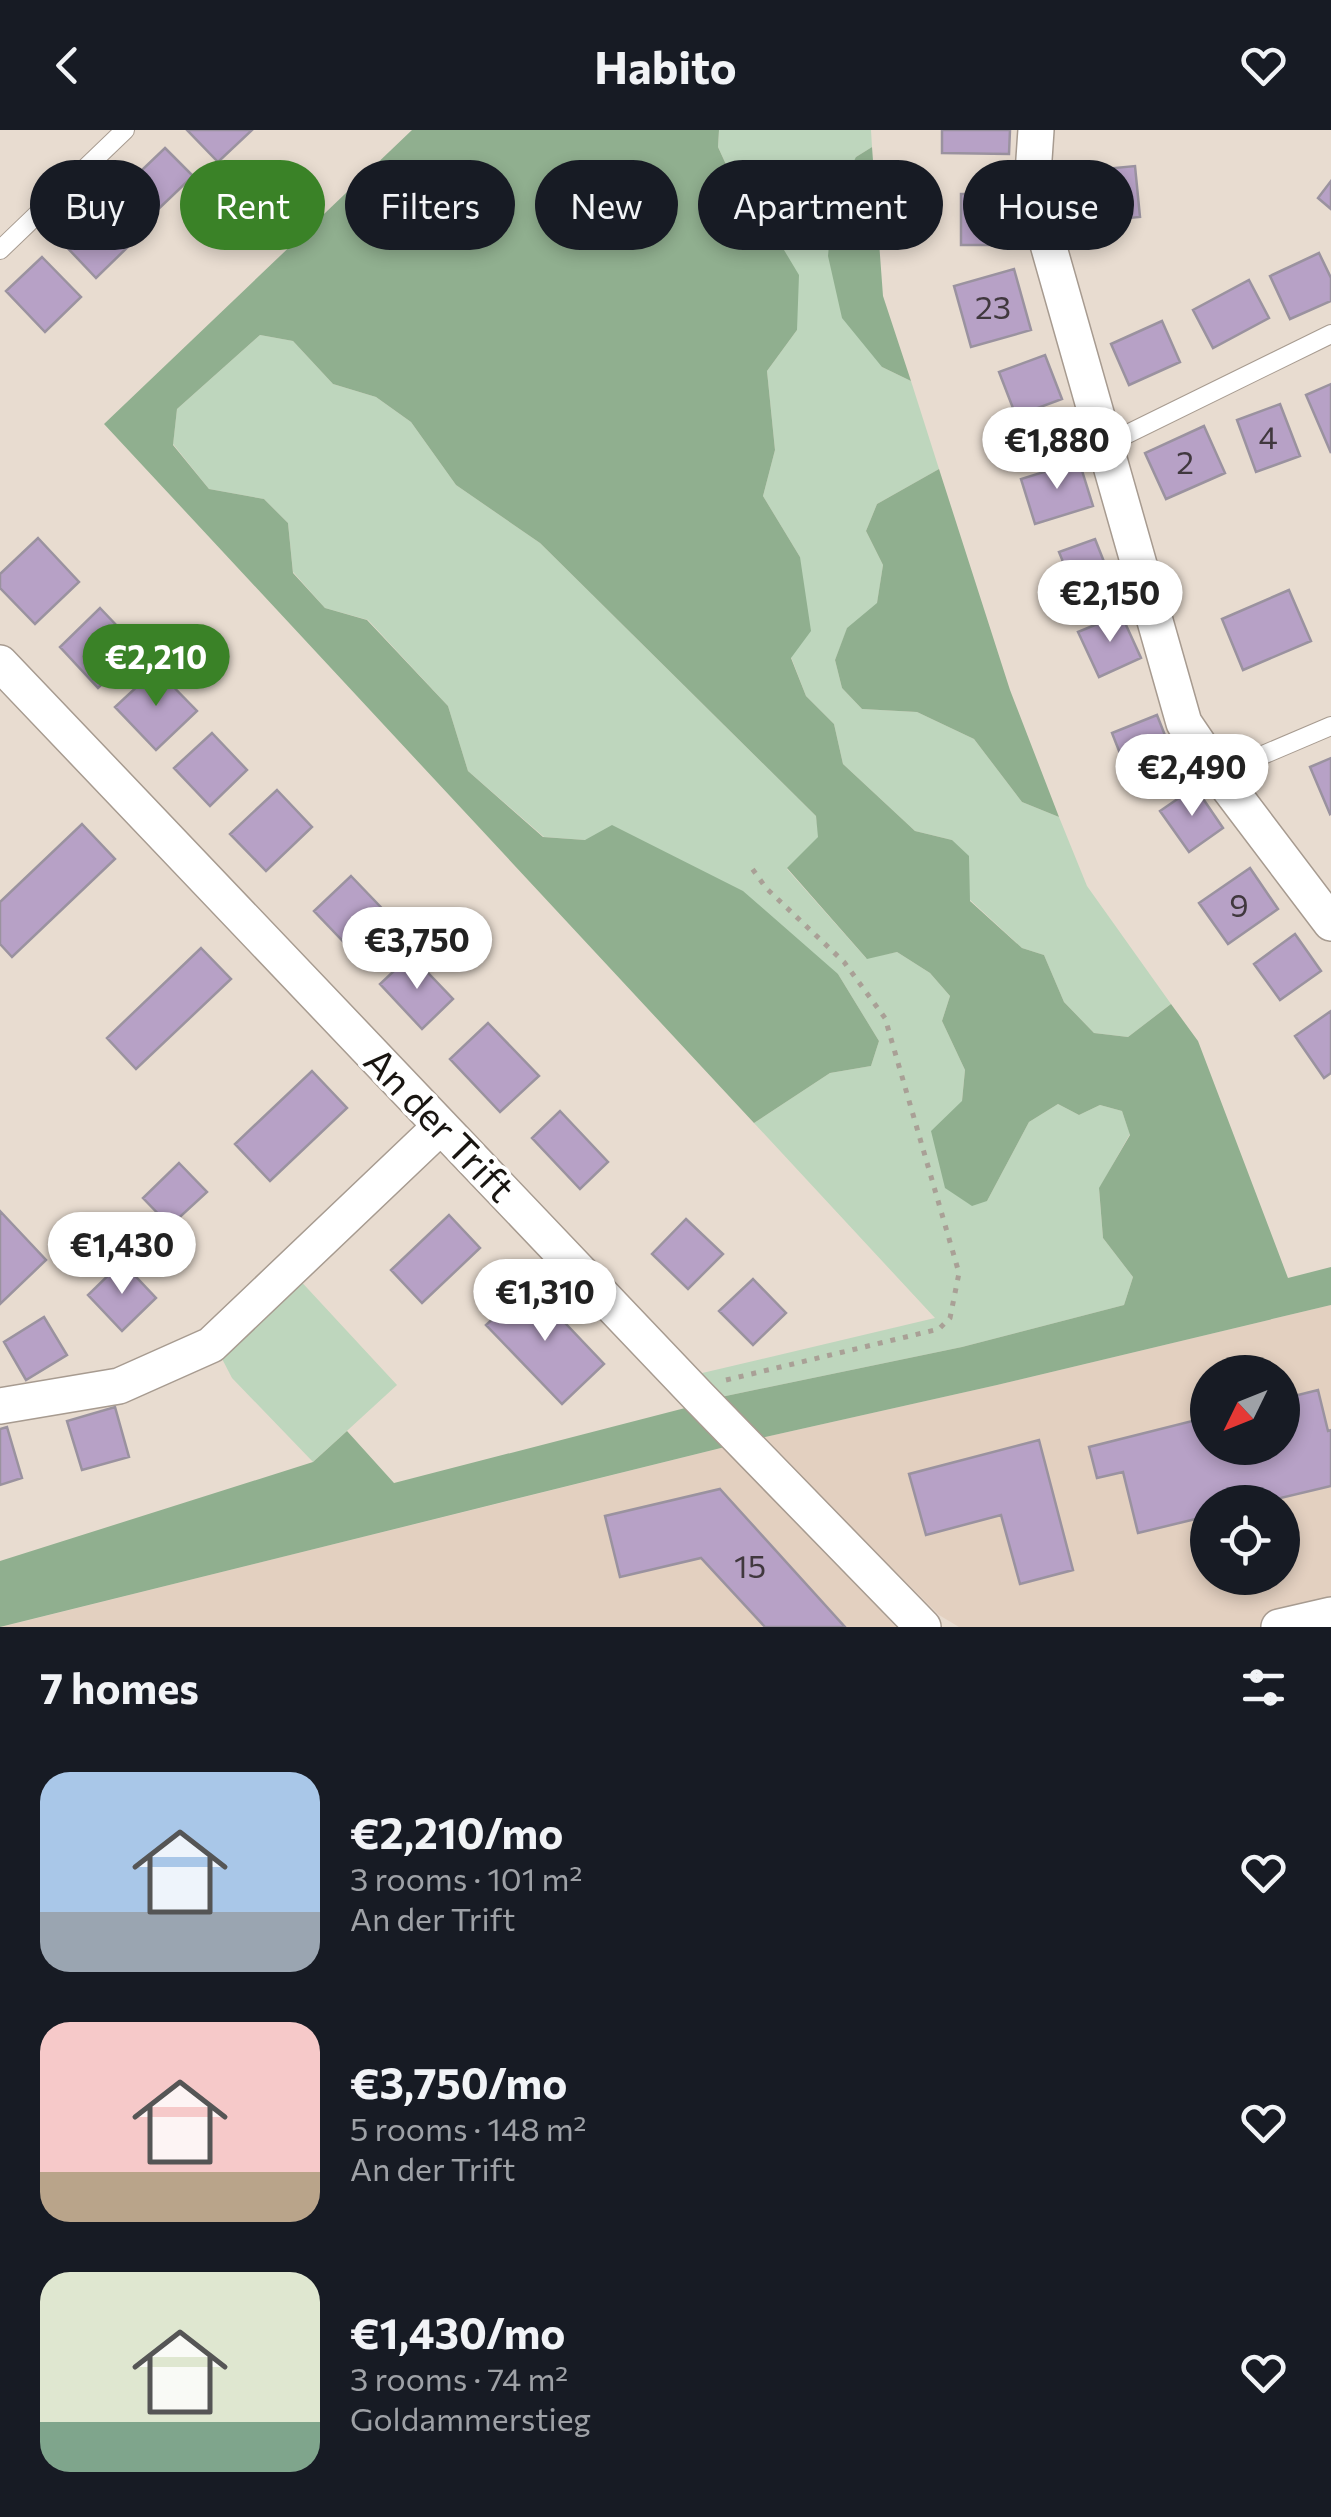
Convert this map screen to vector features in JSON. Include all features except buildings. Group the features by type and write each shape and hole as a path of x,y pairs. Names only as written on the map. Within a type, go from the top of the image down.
{"street":[{"path":"1036,130 1032,188 1184,724 1331,924"},
{"name":"An der Trift","path":"0,663 698,1398 923,1627"},
{"path":"4,1397 119,1386 210,1345 440,1126"},
{"path":"1279,1627 1331,1615"}],"lane":[{"path":"0,250 125,130"},
{"path":"1105,445 1331,334"},
{"path":"1222,778 1244,762 1331,726"}],"path":[{"path":"698,1398 717,1382 940,1328 950,1318 958,1273 885,1018 844,962 766,888 751,868"}],"shaded area":[{"path":"1331,1305 1331,1627 959,1627 939,1615 761,1438"},
{"path":"729,1446 896,1627 1,1627"}],"green space":[{"path":"412,130 719,130 718,147 724,160 698,160 698,250 784,250 799,275 797,330 767,371 775,450 763,496 800,557 811,631 791,658 806,696 834,724 843,764 915,831 952,840 969,856 970,901 1022,948 1044,955 1064,1002 1094,1033 1128,1037 1171,1004 1198,1041 1288,1278 1331,1267 1331,1305 761,1438 721,1397 962,1347 1124,1305 1133,1277 1103,1238 1099,1188 1130,1135 1122,1111 1100,1105 1079,1115 1058,1104 1029,1122 987,1201 972,1206 945,1188 931,1131 962,1101 965,1070 942,1021 950,996 930,973 897,952 867,959 787,868 818,837 816,816 540,543 456,485 411,422 376,397 333,384 293,341 260,335 177,409 173,445 209,489 264,499 288,523 293,573 325,608 367,620 448,706 468,771 543,837 585,840 612,825 743,891 838,974 879,1041 871,1066 830,1073 754,1123 104,424 286,250 325,250 325,213 345,194 345,250 515,250 515,160 381,160"},
{"path":"719,130 871,130 872,147 856,160 724,160 718,147"},
{"path":"872,147 873,160 854,160"},
{"path":"778,250 868,250 882,367 911,381 939,469 877,504 866,531 883,565 877,604 847,629 835,660 842,688 862,709 917,712 974,739 1022,802 1059,817 1087,886 1171,1004 1128,1037 1094,1033 1064,1002 1044,955 1022,948 970,900 952,840 915,831 843,764 834,724 806,696 791,657 800,557 763,496 775,450 767,371 797,330"},
{"path":"829,250 880,250 883,296 911,381 882,367 842,318"},
{"path":"260,335 293,341 333,384 376,397 411,422 456,485 540,543 816,816 819,837 787,869 866,958 897,952 930,973 950,996 942,1021 965,1070 962,1101 987,1201 1029,1122 1058,1104 1079,1115 1100,1105 1122,1111 1130,1134 1099,1189 1103,1238 1133,1277 1124,1305 962,1347 721,1397 698,1374 935,1318 754,1123 830,1073 871,1066 879,1041 838,974 585,840 544,837 468,771 448,706 368,620 325,608 293,572 288,523 264,499 209,489 173,444 177,409"},
{"path":"939,469 1010,690 1059,817 1022,802 974,739 917,712 862,709 842,688 835,660 847,628 877,603 883,565 866,531 877,504"},
{"path":"296,1276 397,1385 313,1462 232,1378 218,1351"},
{"path":"689,1407 729,1446 0,1627 0,1561 313,1462 347,1431 394,1483"}]}
